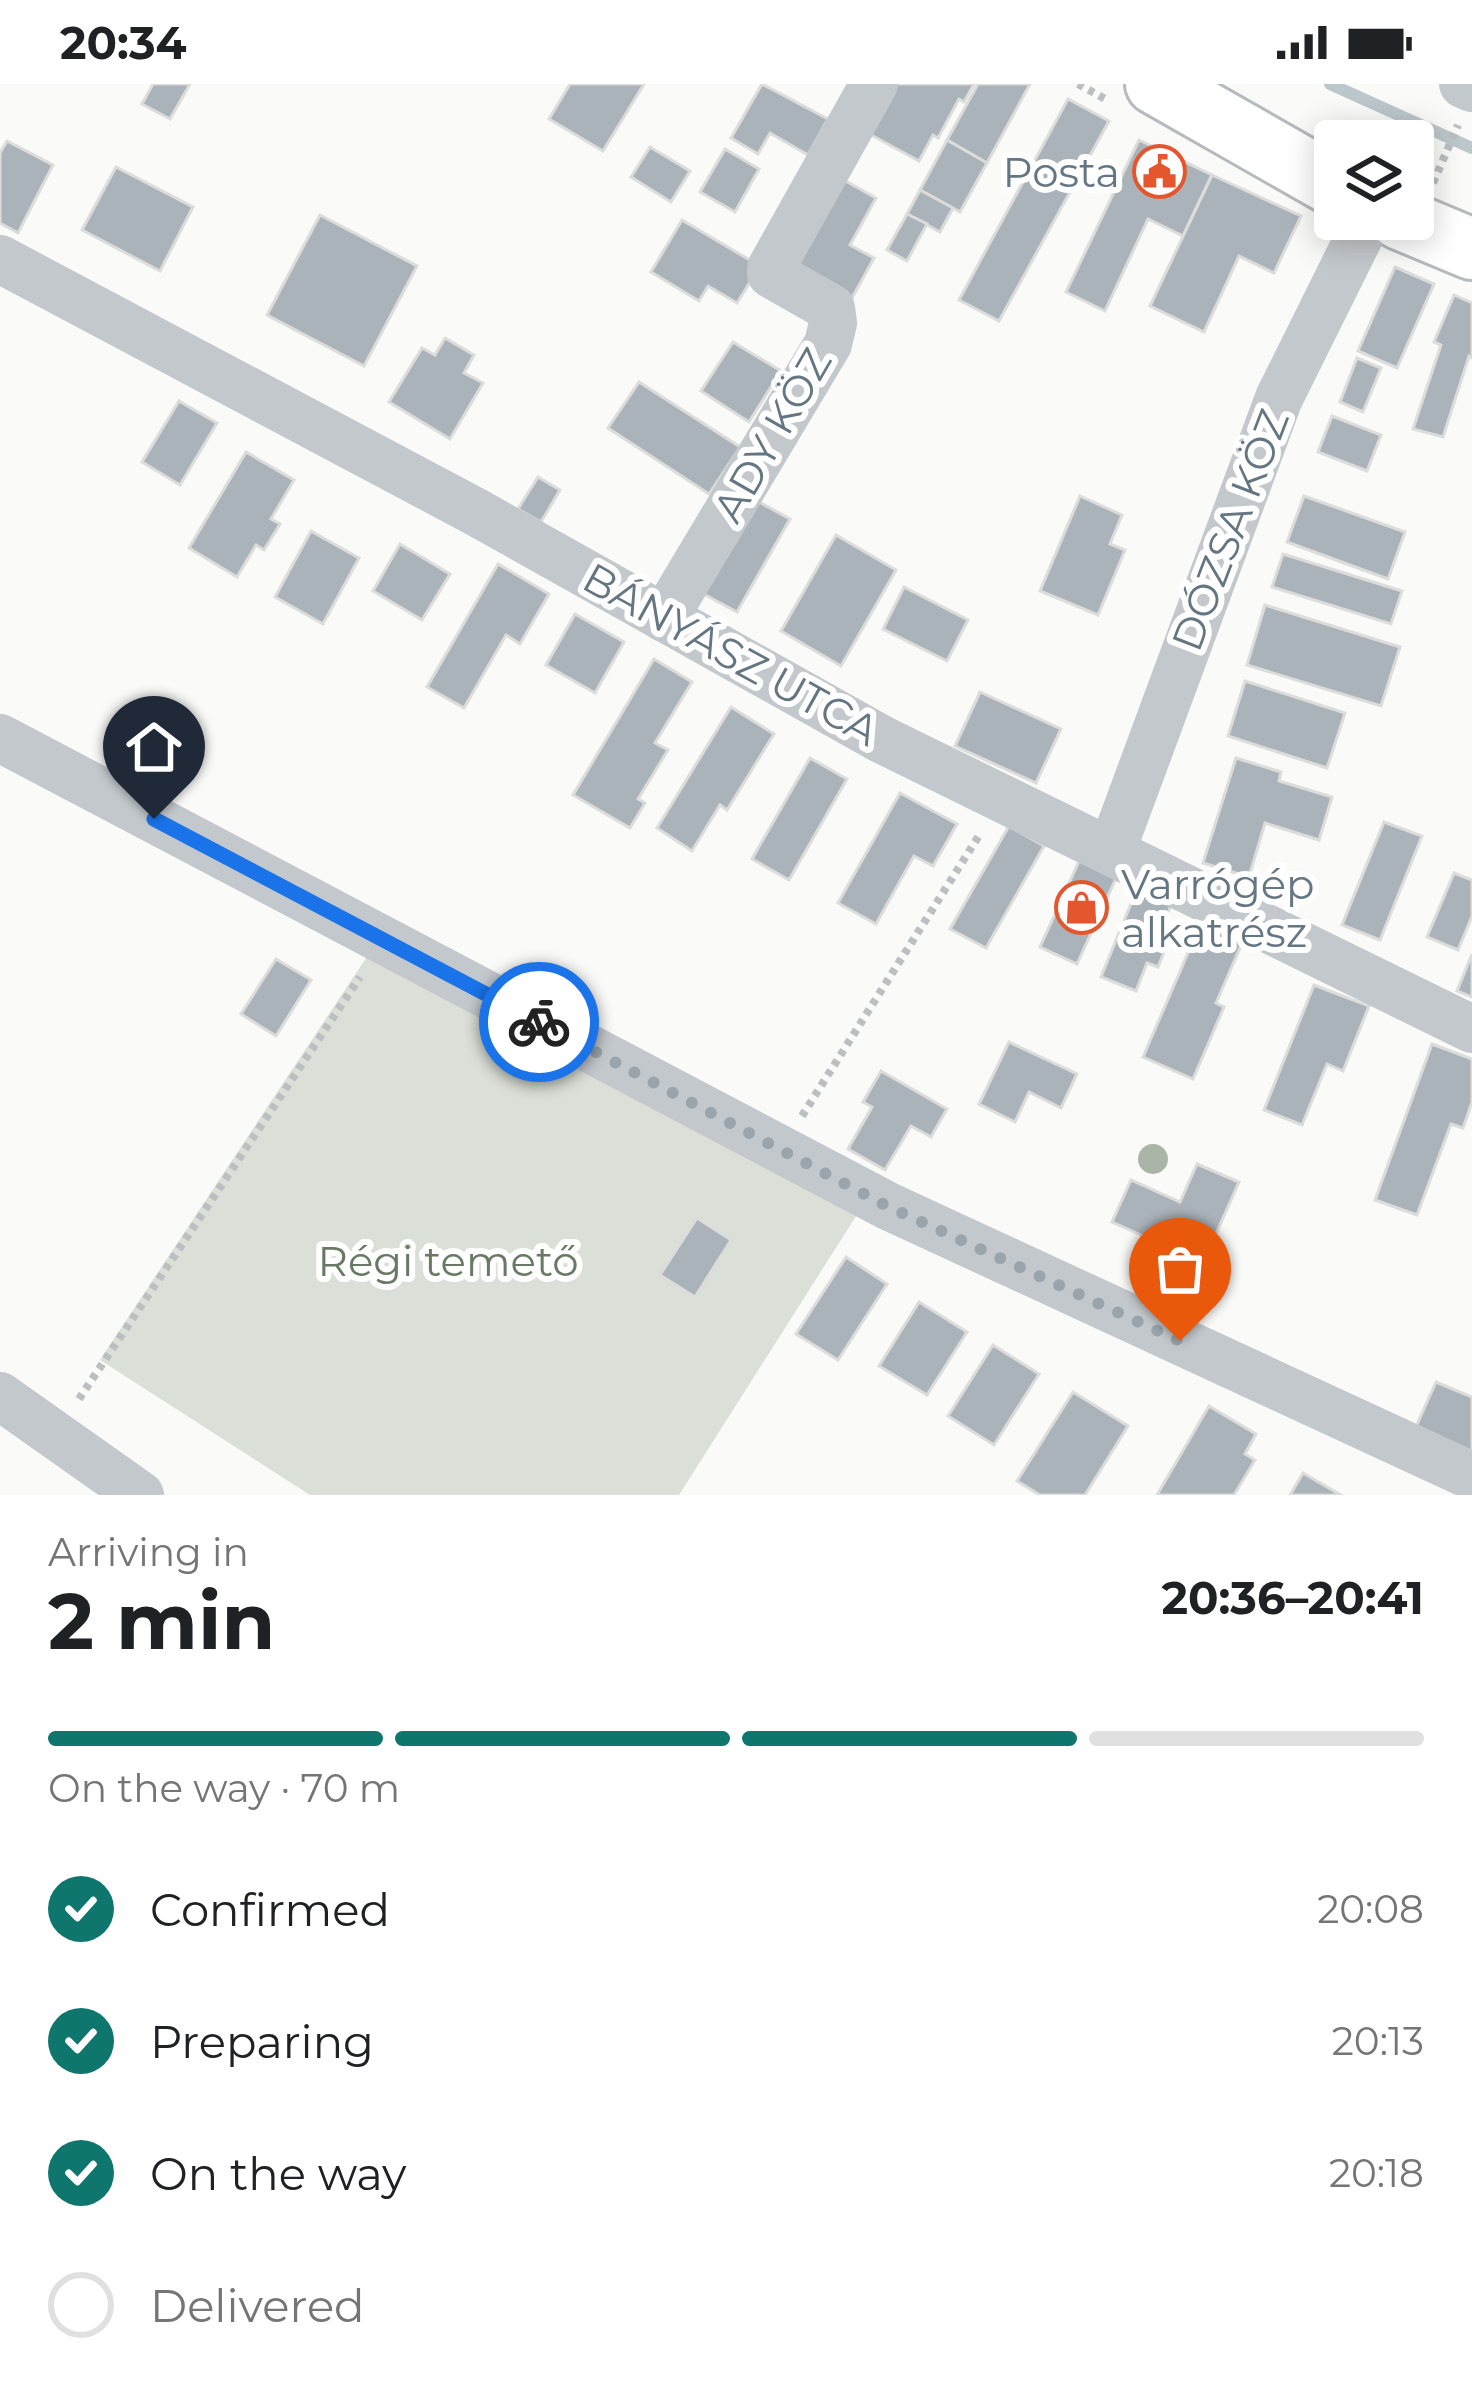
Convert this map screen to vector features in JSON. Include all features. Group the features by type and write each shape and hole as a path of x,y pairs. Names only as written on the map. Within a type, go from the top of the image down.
{"main road":[{"path":"1156,84 1314,174"},
{"path":"1434,233 1472,248"}],"street":[{"name":"ADY KÖZ","path":"664,618 828,344 831,308 771,274 770,268 874,84"},
{"name":"DÓZSA KÖZ","path":"1112,850 1280,398 1358,240"},
{"name":"BÁNYÁSZ UTCA","path":"0,259 476,512 881,739 1472,1029"},
{"path":"0,738 887,1206 1472,1476"},
{"path":"0,1396 140,1495"}],"path":[{"path":"1438,169 1464,100"},
{"path":"809,1106 1004,797"},
{"path":"55,1435 384,941"}],"green space":[{"name":"Régi temető","path":"370,952 858,1213 679,1495 310,1495 100,1360"}],"building":[{"path":"153,84 190,84 170,119 142,104"},
{"path":"570,84 644,84 603,151 549,119"},
{"path":"762,84 828,119 808,155 770,133 758,154 731,138"},
{"path":"886,84 974,84 964,102 959,99 938,138 933,135 919,161 862,130"},
{"path":"978,84 1030,84 987,163 947,140"},
{"path":"1068,99 1109,121 999,321 959,300"},
{"path":"947,140 987,163 960,212 920,190"},
{"path":"1139,140 1212,175 1183,236 1148,219 1105,311 1066,292"},
{"path":"7,141 53,165 18,233 0,223 0,153"},
{"path":"650,147 690,171 671,202 631,177"},
{"path":"725,149 759,169 735,212 700,192"},
{"path":"116,167 193,207 160,271 82,230"},
{"path":"835,175 876,198 850,245 874,258 852,298 787,262"},
{"path":"1212,175 1301,216 1274,273 1239,256 1204,332 1150,306"},
{"path":"920,190 953,208 940,232 907,214"},
{"path":"907,214 927,224 907,261 887,250"},
{"path":"320,215 417,266 364,366 267,315"},
{"path":"682,220 760,266 737,303 708,286 699,301 651,272"},
{"path":"1395,267 1434,284 1397,368 1358,351"},
{"path":"1454,295 1472,303 1472,358 1469,356 1443,437 1413,429 1441,345 1434,342"},
{"path":"445,338 474,355 464,373 483,383 450,439 389,402 422,348 435,355"},
{"path":"733,342 781,371 749,422 701,391"},
{"path":"1357,358 1381,368 1363,412 1340,402"},
{"path":"639,382 740,447 709,494 608,428"},
{"path":"179,401 217,423 180,485 142,462"},
{"path":"1332,416 1381,435 1367,471 1318,452"},
{"path":"246,452 294,480 271,519 280,524 264,550 256,545 237,577 189,548"},
{"path":"538,477 560,490 541,522 518,509"},
{"path":"1080,496 1122,515 1110,544 1125,550 1098,615 1040,591"},
{"path":"1304,496 1405,532 1388,579 1287,542"},
{"path":"752,498 790,519 737,612 700,592"},
{"path":"311,531 359,558 323,624 275,597"},
{"path":"836,535 896,570 841,666 781,631"},
{"path":"400,544 450,574 422,620 373,591"},
{"path":"1283,554 1402,591 1391,624 1272,587"},
{"path":"498,564 549,594 520,644 506,635 464,708 427,687"},
{"path":"904,587 968,620 947,661 883,629"},
{"path":"1265,605 1400,647 1381,706 1247,665"},
{"path":"575,614 624,642 595,693 546,665"},
{"path":"654,659 692,682 655,743 668,750 638,799 645,803 630,828 573,795"},
{"path":"1245,681 1345,713 1327,768 1228,736"},
{"path":"980,692 1061,729 1036,783 955,746"},
{"path":"731,707 774,734 727,810 720,805 692,851 657,828"},
{"path":"810,758 847,779 789,880 752,859"},
{"path":"1236,758 1281,772 1279,781 1332,797 1319,840 1265,823 1249,877 1203,863"},
{"path":"900,793 957,824 933,866 914,856 876,924 838,903"},
{"path":"1384,822 1422,836 1380,940 1342,925"},
{"path":"1009,826 1044,846 986,948 950,929"},
{"path":"1080,859 1117,876 1077,964 1040,947"},
{"path":"1454,873 1472,880 1472,916 1458,950 1427,937"},
{"path":"1137,889 1172,903 1160,933 1170,937 1158,967 1147,963 1136,991 1101,977"},
{"path":"1201,923 1243,941 1216,1003 1224,1007 1193,1079 1143,1057"},
{"path":"1472,954 1472,997 1457,991"},
{"path":"276,959 311,980 276,1036 241,1014"},
{"path":"1314,985 1369,1006 1343,1071 1327,1064 1302,1125 1264,1110"},
{"path":"1009,1042 1077,1074 1061,1108 1029,1092 1015,1122 979,1104"},
{"path":"1432,1044 1472,1059 1472,1102 1463,1128 1451,1124 1417,1215 1375,1200"},
{"path":"881,1071 947,1109 931,1137 911,1126 885,1170 848,1149 872,1107 863,1102"},
{"path":"1197,1164 1239,1182 1195,1281 1155,1263 1163,1245 1112,1222 1131,1180 1180,1202"},
{"path":"697,1218 731,1240 695,1297 660,1275"},
{"path":"846,1257 887,1284 838,1360 796,1334"},
{"path":"919,1302 967,1332 927,1395 879,1366"},
{"path":"993,1345 1039,1374 994,1445 948,1416"},
{"path":"1436,1382 1472,1397 1472,1453 1415,1429"},
{"path":"1073,1392 1128,1426 1085,1495 1040,1495 1017,1481"},
{"path":"1209,1406 1256,1434 1245,1454 1255,1460 1234,1495 1157,1495"},
{"path":"1303,1473 1341,1495 1290,1495"}],"waterway":[{"path":"1330,84 1472,148"}],"way so far":[{"path":"539,1022 887,1206 1180,1341"}],"place":[{"name":"Posta","path":"1159,172"},
{"name":"Varrógép alkatrész","path":"1082,908"}],"route":[{"path":"154,819 539,1022"}]}
